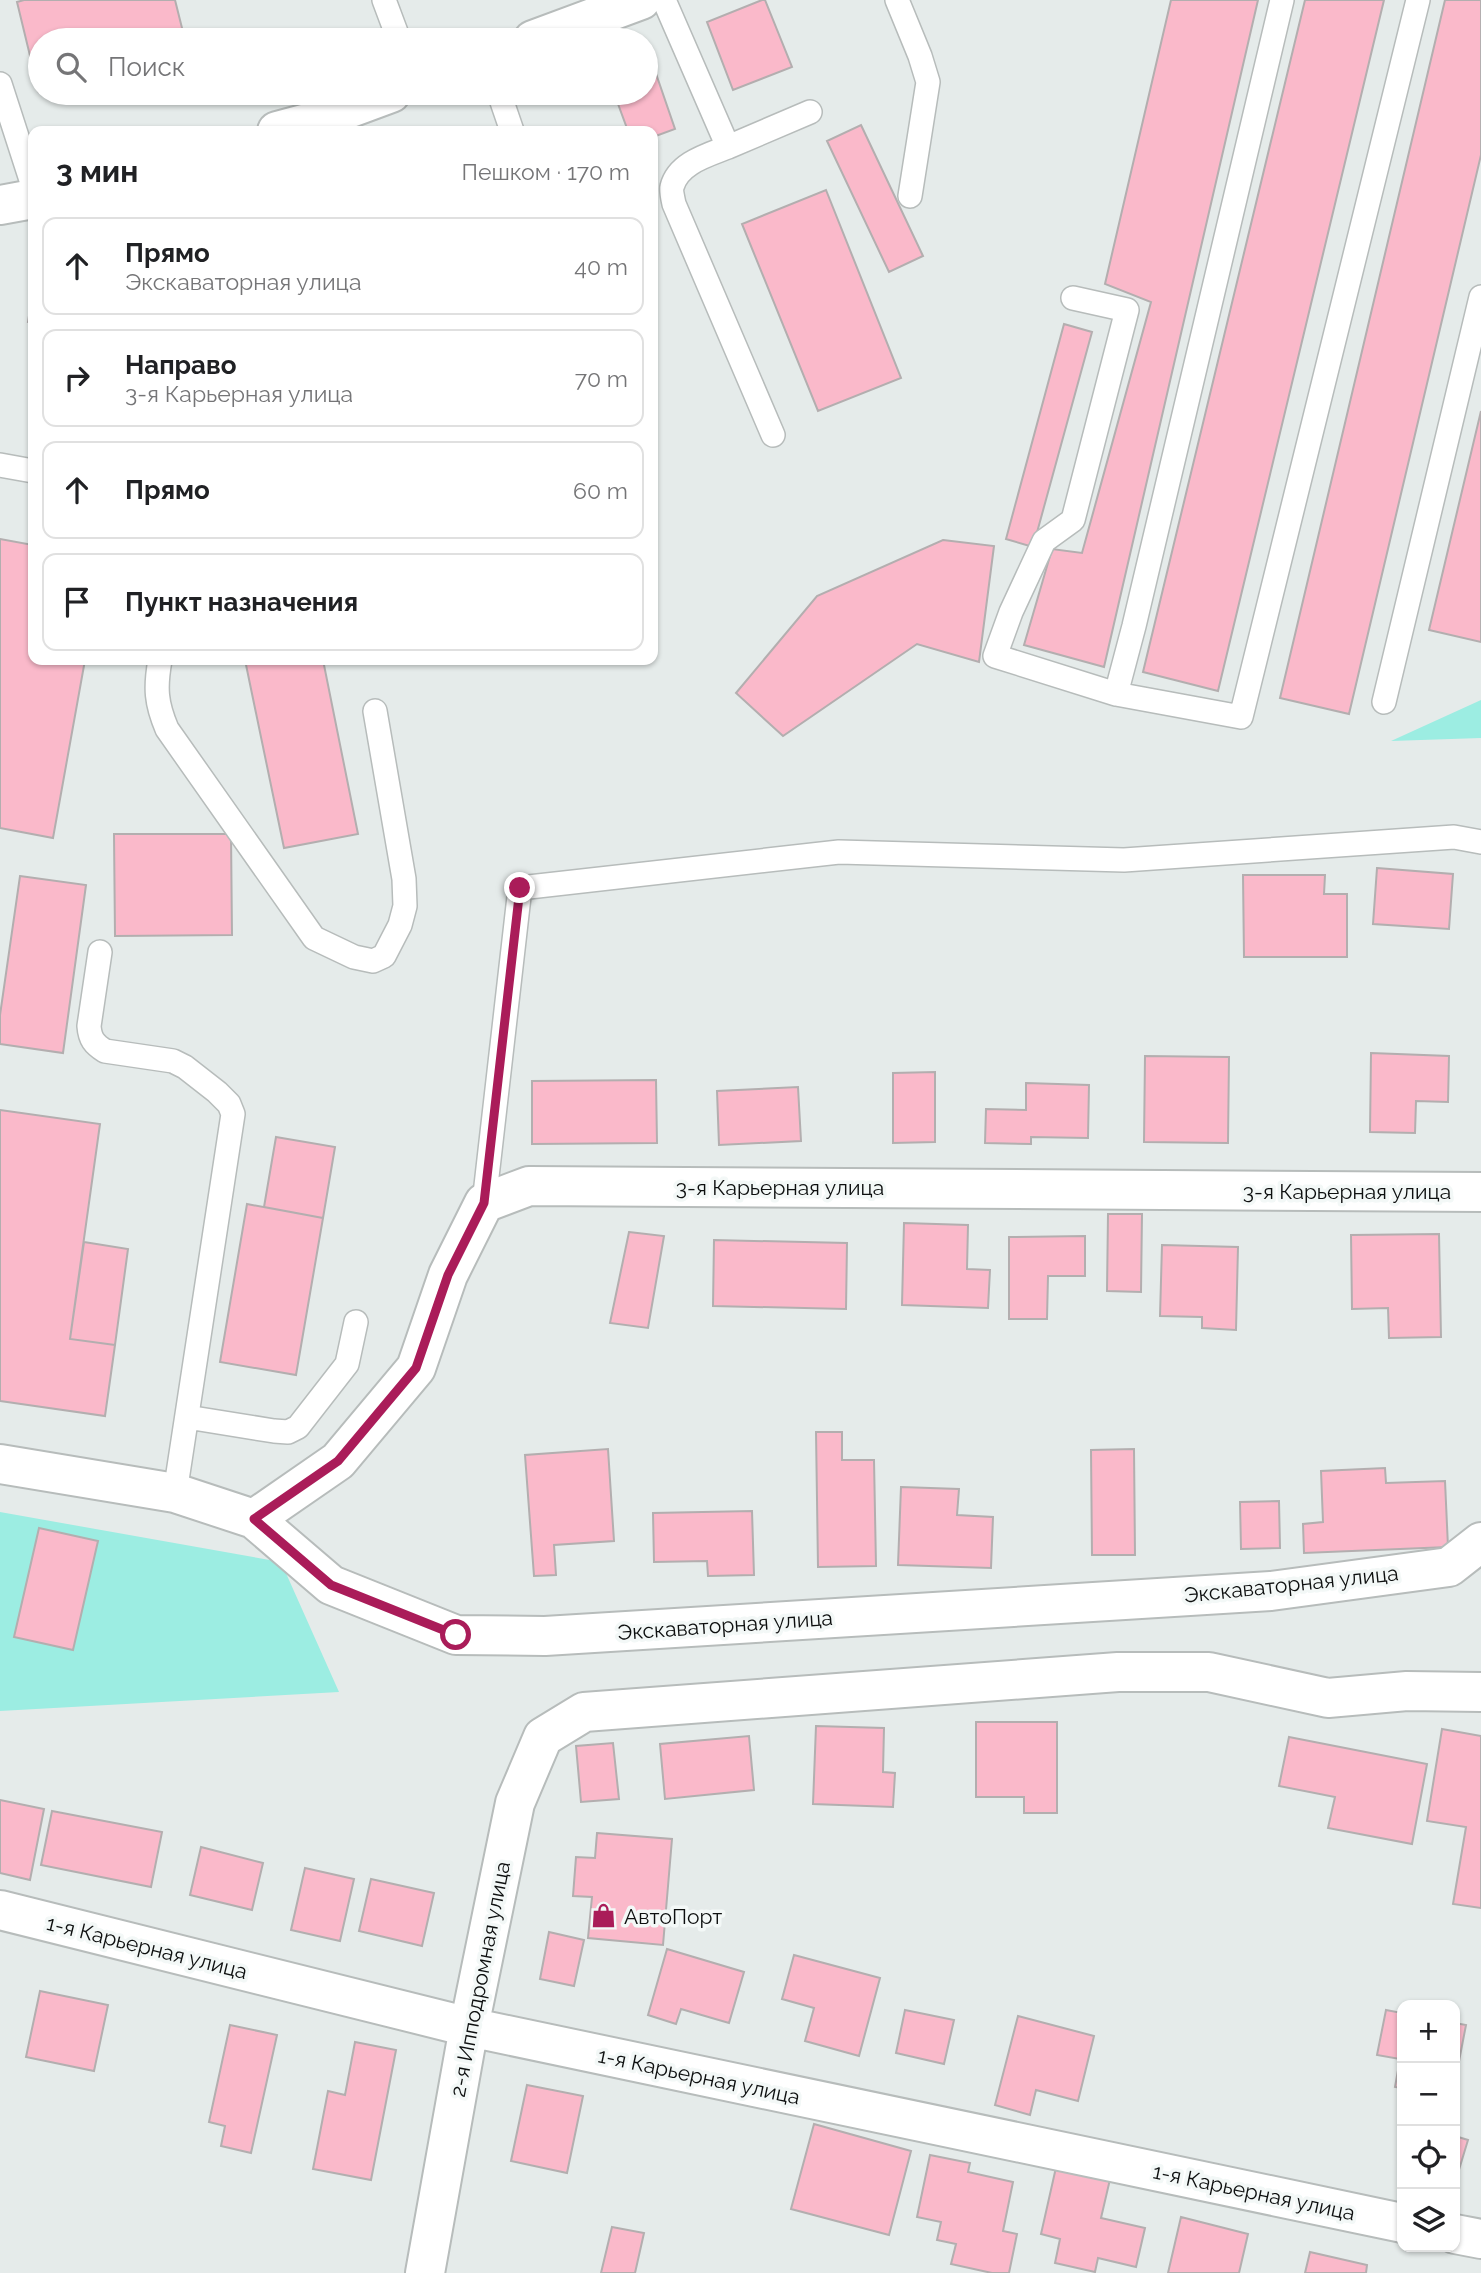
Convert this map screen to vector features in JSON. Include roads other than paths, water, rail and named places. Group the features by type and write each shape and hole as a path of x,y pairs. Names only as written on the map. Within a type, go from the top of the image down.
{"street":[{"path":"565,28 641,0"},
{"path":"295,126 358,105"},
{"path":"0,205 28,200"},
{"name":"3-я Карьерная улица","path":"484,1203 529,1186 1481,1192"},
{"path":"254,1519 338,1461 416,1368 448,1275 484,1203"},
{"name":"Экскаваторная улица","path":"0,1464 175,1493 254,1519 331,1585 456,1635 545,1636 1271,1591 1449,1567 1481,1542"},
{"name":"2-я Ипподромная улица","path":"425,2273 469,2027 514,1803 543,1737 584,1712 1118,1672 1209,1672 1328,1698 1407,1690 1481,1692"},
{"name":"1-я Карьерная улица","path":"0,1910 469,2027 1397,2222"},
{"path":"1460,2235 1481,2239"}],"lane":[{"path":"384,0 394,28"},
{"path":"664,0 727,147"},
{"path":"897,0 928,82 910,196"},
{"path":"1116,694 1282,0"},
{"path":"1073,298 1127,310 1073,520 1044,541 1011,612 995,656 1116,694 1241,717 1418,0"},
{"path":"0,84 28,171"},
{"path":"503,105 510,126"},
{"path":"773,435 674,204 671,188 678,174 690,163 810,112"},
{"path":"1384,702 1481,296"},
{"path":"0,465 28,470"},
{"path":"159,665 157,705 167,729 314,938 354,957 373,961 384,956 400,925 405,906 404,879 375,711"},
{"path":"484,1203 520,888 839,852 1124,860 1454,837 1481,842"},
{"path":"100,951 89,1026 89,1037 96,1046 105,1051 173,1061 217,1092 229,1104 233,1114 175,1493"},
{"path":"187,1417 281,1432 298,1427 348,1364 356,1322"}],"place":[{"name":"АвтоПорт","path":"604,1916"}]}
